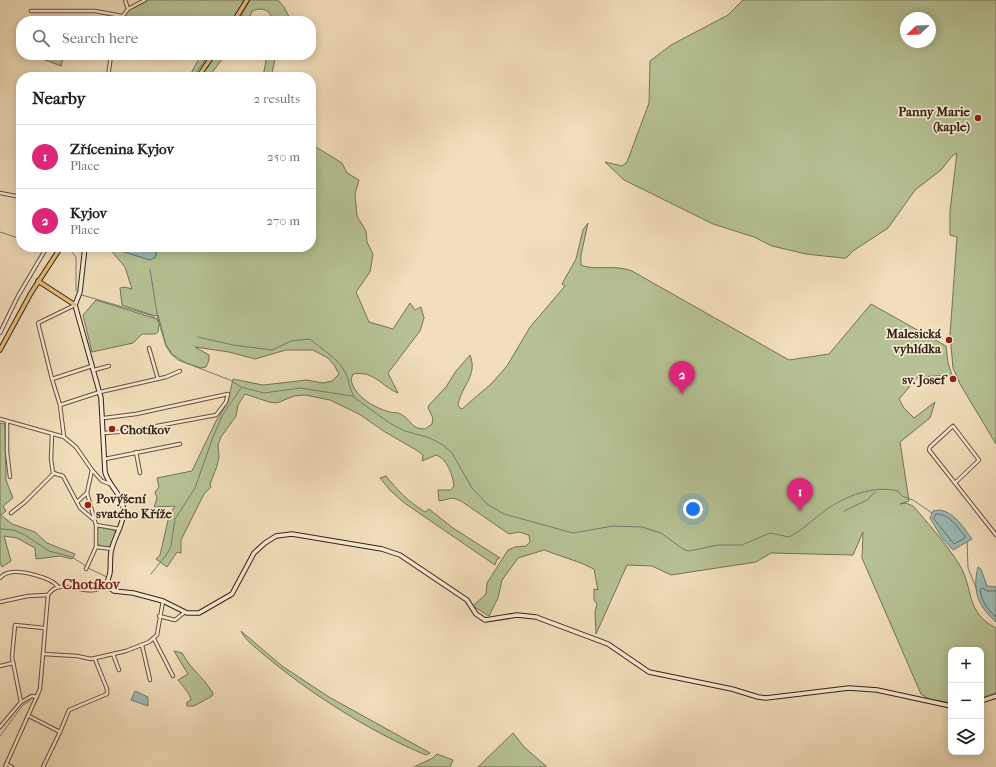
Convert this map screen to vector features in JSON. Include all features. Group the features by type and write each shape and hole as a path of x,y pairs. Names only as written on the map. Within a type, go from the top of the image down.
{"main road":[{"path":"237,16 247,0"},
{"path":"201,72 210,60"},
{"path":"0,350 38,281 58,252"},
{"path":"38,281 75,305"}],"street":[{"path":"124,0 128,9"},
{"path":"31,11 95,11 122,16 128,9 145,0"},
{"path":"109,72 110,60"},
{"path":"0,193 16,196"},
{"path":"0,333 18,296 44,252"},
{"path":"12,767 5,766 29,716 42,682 44,628 48,595 51,591 58,587 94,591 106,583 110,577 112,549 120,529 123,505 119,496 110,484 106,472 104,418 100,392 75,305 80,292 84,252"},
{"path":"64,437 60,405 38,323 75,305"},
{"path":"149,348 158,379"},
{"path":"52,379 93,368 109,366"},
{"path":"60,405 100,392 158,379 180,371"},
{"path":"104,418 136,414 228,394 226,402 216,415 130,431 104,434"},
{"path":"0,419 64,437 82,455 92,470 102,481 110,484"},
{"path":"7,421 7,452 10,477"},
{"path":"955,483 978,463 978,458 953,426 930,447 931,452 955,483 994,530 996,535"},
{"path":"52,434 51,459 54,473"},
{"path":"105,459 180,444"},
{"path":"136,452 140,473"},
{"path":"77,502 87,493 92,470"},
{"path":"54,473 63,476 83,512 93,520 96,525 96,547 87,568"},
{"path":"11,513 26,502 54,473"},
{"path":"87,493 90,498 93,520"},
{"path":"96,525 120,529"},
{"path":"106,583 114,591 133,593 163,601 185,612 194,614 199,613 228,597 235,590 254,553 276,536 292,534 382,549 400,555 467,600 476,614 485,620 516,615 536,617 608,644 649,672 718,686 766,698 849,688 899,694 948,705"},
{"path":"96,547 112,549"},
{"path":"0,578 8,573 23,573 52,580 58,587"},
{"path":"0,602 19,597 48,595"},
{"path":"44,654 77,656 90,659 142,645 154,639 157,632 163,601"},
{"path":"159,616 176,620 185,612"},
{"path":"21,702 13,663 12,648 15,625 44,628"},
{"path":"154,639 173,676"},
{"path":"142,645 150,680"},
{"path":"113,654 118,670"},
{"path":"44,767 69,710 107,693 95,658"},
{"path":"0,666 13,663"},
{"path":"0,727 21,702 32,696 37,697"},
{"path":"984,700 996,696"},
{"path":"29,716 60,732"}],"green space":[{"path":"148,0 244,0 235,16 125,16 128,10"},
{"path":"250,0 278,0 288,16 271,16 265,10 259,9 252,11 250,16 241,16"},
{"path":"743,0 996,0 996,444 960,384 953,368 950,335 957,237 950,235 950,211 957,153 953,155 941,170 915,190 888,228 853,251 846,258 806,254 772,246 754,237 713,224 624,180 605,162 622,166 627,162 649,103 650,61 671,45 728,15"},
{"path":"45,60 63,60 61,66"},
{"path":"198,60 205,60 197,72 192,72"},
{"path":"212,60 221,60 213,72 204,72"},
{"path":"266,60 275,60 272,72 264,72"},
{"path":"316,147 342,163 347,173 359,180 355,194 357,216 366,231 367,242 373,254 370,272 356,292 369,322 393,329 410,303 415,310 421,307 424,318 420,331 388,373 398,393 367,374 353,374 351,379 356,391 366,401 384,410 401,414 416,428 420,429 425,429 432,424 433,418 428,408 429,405 446,387 456,371 470,355 472,362 471,375 458,405 462,409 492,383 507,366 530,327 565,286 562,284 576,259 583,230 588,223 581,255 581,265 586,267 619,268 632,271 789,360 829,354 871,304 946,346 948,363 952,375 918,377 899,399 904,408 914,418 935,402 930,418 900,442 909,501 900,504 906,503 913,506 943,542 964,573 972,599 979,615 986,622 996,628 996,693 984,697 984,647 948,647 948,702 929,699 921,694 862,558 863,532 853,555 771,553 756,562 671,575 652,566 627,565 596,634 595,612 597,604 594,600 594,589 598,590 594,569 544,550 518,558 502,580 498,598 489,616 473,606 486,594 487,583 508,550 515,547 526,546 530,542 529,535 519,532 509,534 461,501 453,498 439,501 438,490 451,490 454,486 449,468 440,457 436,455 422,461 423,455 418,451 385,432 359,414 330,400 305,395 294,396 277,403 269,402 245,394 238,405 236,416 221,437 218,445 219,457 210,484 211,487 204,494 181,540 181,553 177,552 167,567 156,559 160,555 169,516 175,506 154,507 157,498 155,492 159,487 157,478 192,471 216,421 228,402 233,379 263,385 307,380 323,383 332,381 339,374 328,358 313,350 286,350 255,359 229,352 195,347 209,355 209,360 206,367 201,368 186,363 173,355 166,345 158,315 155,316 122,305 120,288 125,287 132,289 125,267 112,252 124,252 150,260 156,256 156,252 316,252"},
{"path":"96,300 157,319 159,324 158,332 155,334 142,334 133,343 92,352 83,315"},
{"path":"0,423 5,424 6,480 13,498 3,506 6,511 1,515 12,524 35,532 47,543 75,554 72,559 60,556 36,559 35,548 17,538 4,536 11,561 2,567 0,563"},
{"path":"386,476 404,496 419,508 425,512 429,509 453,528 500,558 497,559 495,565 403,502 380,478"},
{"path":"100,527 116,532 110,547 101,546 97,543 97,529"},
{"path":"241,631 282,666 329,697 430,753 426,755 405,746 340,710 279,667 250,643"},
{"path":"174,651 182,653 189,664 213,693 212,696 194,706 187,706 187,702 191,700 190,695 178,680 188,674"},
{"path":"513,733 524,747 547,767 478,767"},
{"path":"437,754 453,760 450,767 414,767 433,758"}],"water":[{"path":"124,252 156,252 155,258 150,260"},
{"path":"933,511 945,511 954,517 972,539 953,550 942,538 930,518"},
{"path":"978,567 981,569 987,586 996,587 996,622 985,610 978,598 976,591 976,576"},
{"path":"135,691 148,697 148,706 131,700"}],"waterway":[{"path":"0,232 16,237"},
{"path":"72,252 76,257 76,291"},
{"path":"150,269 158,320 166,346 171,354 178,360 230,380 241,387 264,393 300,388 352,396 391,424 405,431 430,438 443,445 452,453 472,488 487,504 504,514 573,533 613,526 642,527 661,533 683,549 689,551 718,545 742,545 770,533 789,537 821,513 842,500 860,493 879,489 898,491 902,496 913,500 932,513"},
{"path":"82,295 150,315 158,320"},
{"path":"198,337 233,345 272,350 291,341 310,339 334,358 342,367 354,396"},
{"path":"151,574 167,554 171,546 175,519 195,488 213,437 223,414 241,388"},
{"path":"844,511 867,500 875,492"},
{"path":"0,529 14,530 25,535 49,551 72,557 86,566"},
{"path":"967,541 968,568 977,590"},
{"path":"88,568 107,577"},
{"path":"0,736 23,705 30,701"}],"place":[{"name":"Panny Marie (kaple)","path":"978,118"},
{"name":"Malesická vyhlídka","path":"949,340"},
{"name":"sv. Josef","path":"953,379"},
{"name":"Kyjov","path":"682,394"},
{"name":"Chotíkov","path":"112,429"},
{"name":"Povýšení svatého Kříže","path":"88,505"},
{"name":"Zřícenina Kyjov","path":"800,511"}],"district":[{"name":"Chotíkov","path":"91,584"}]}
